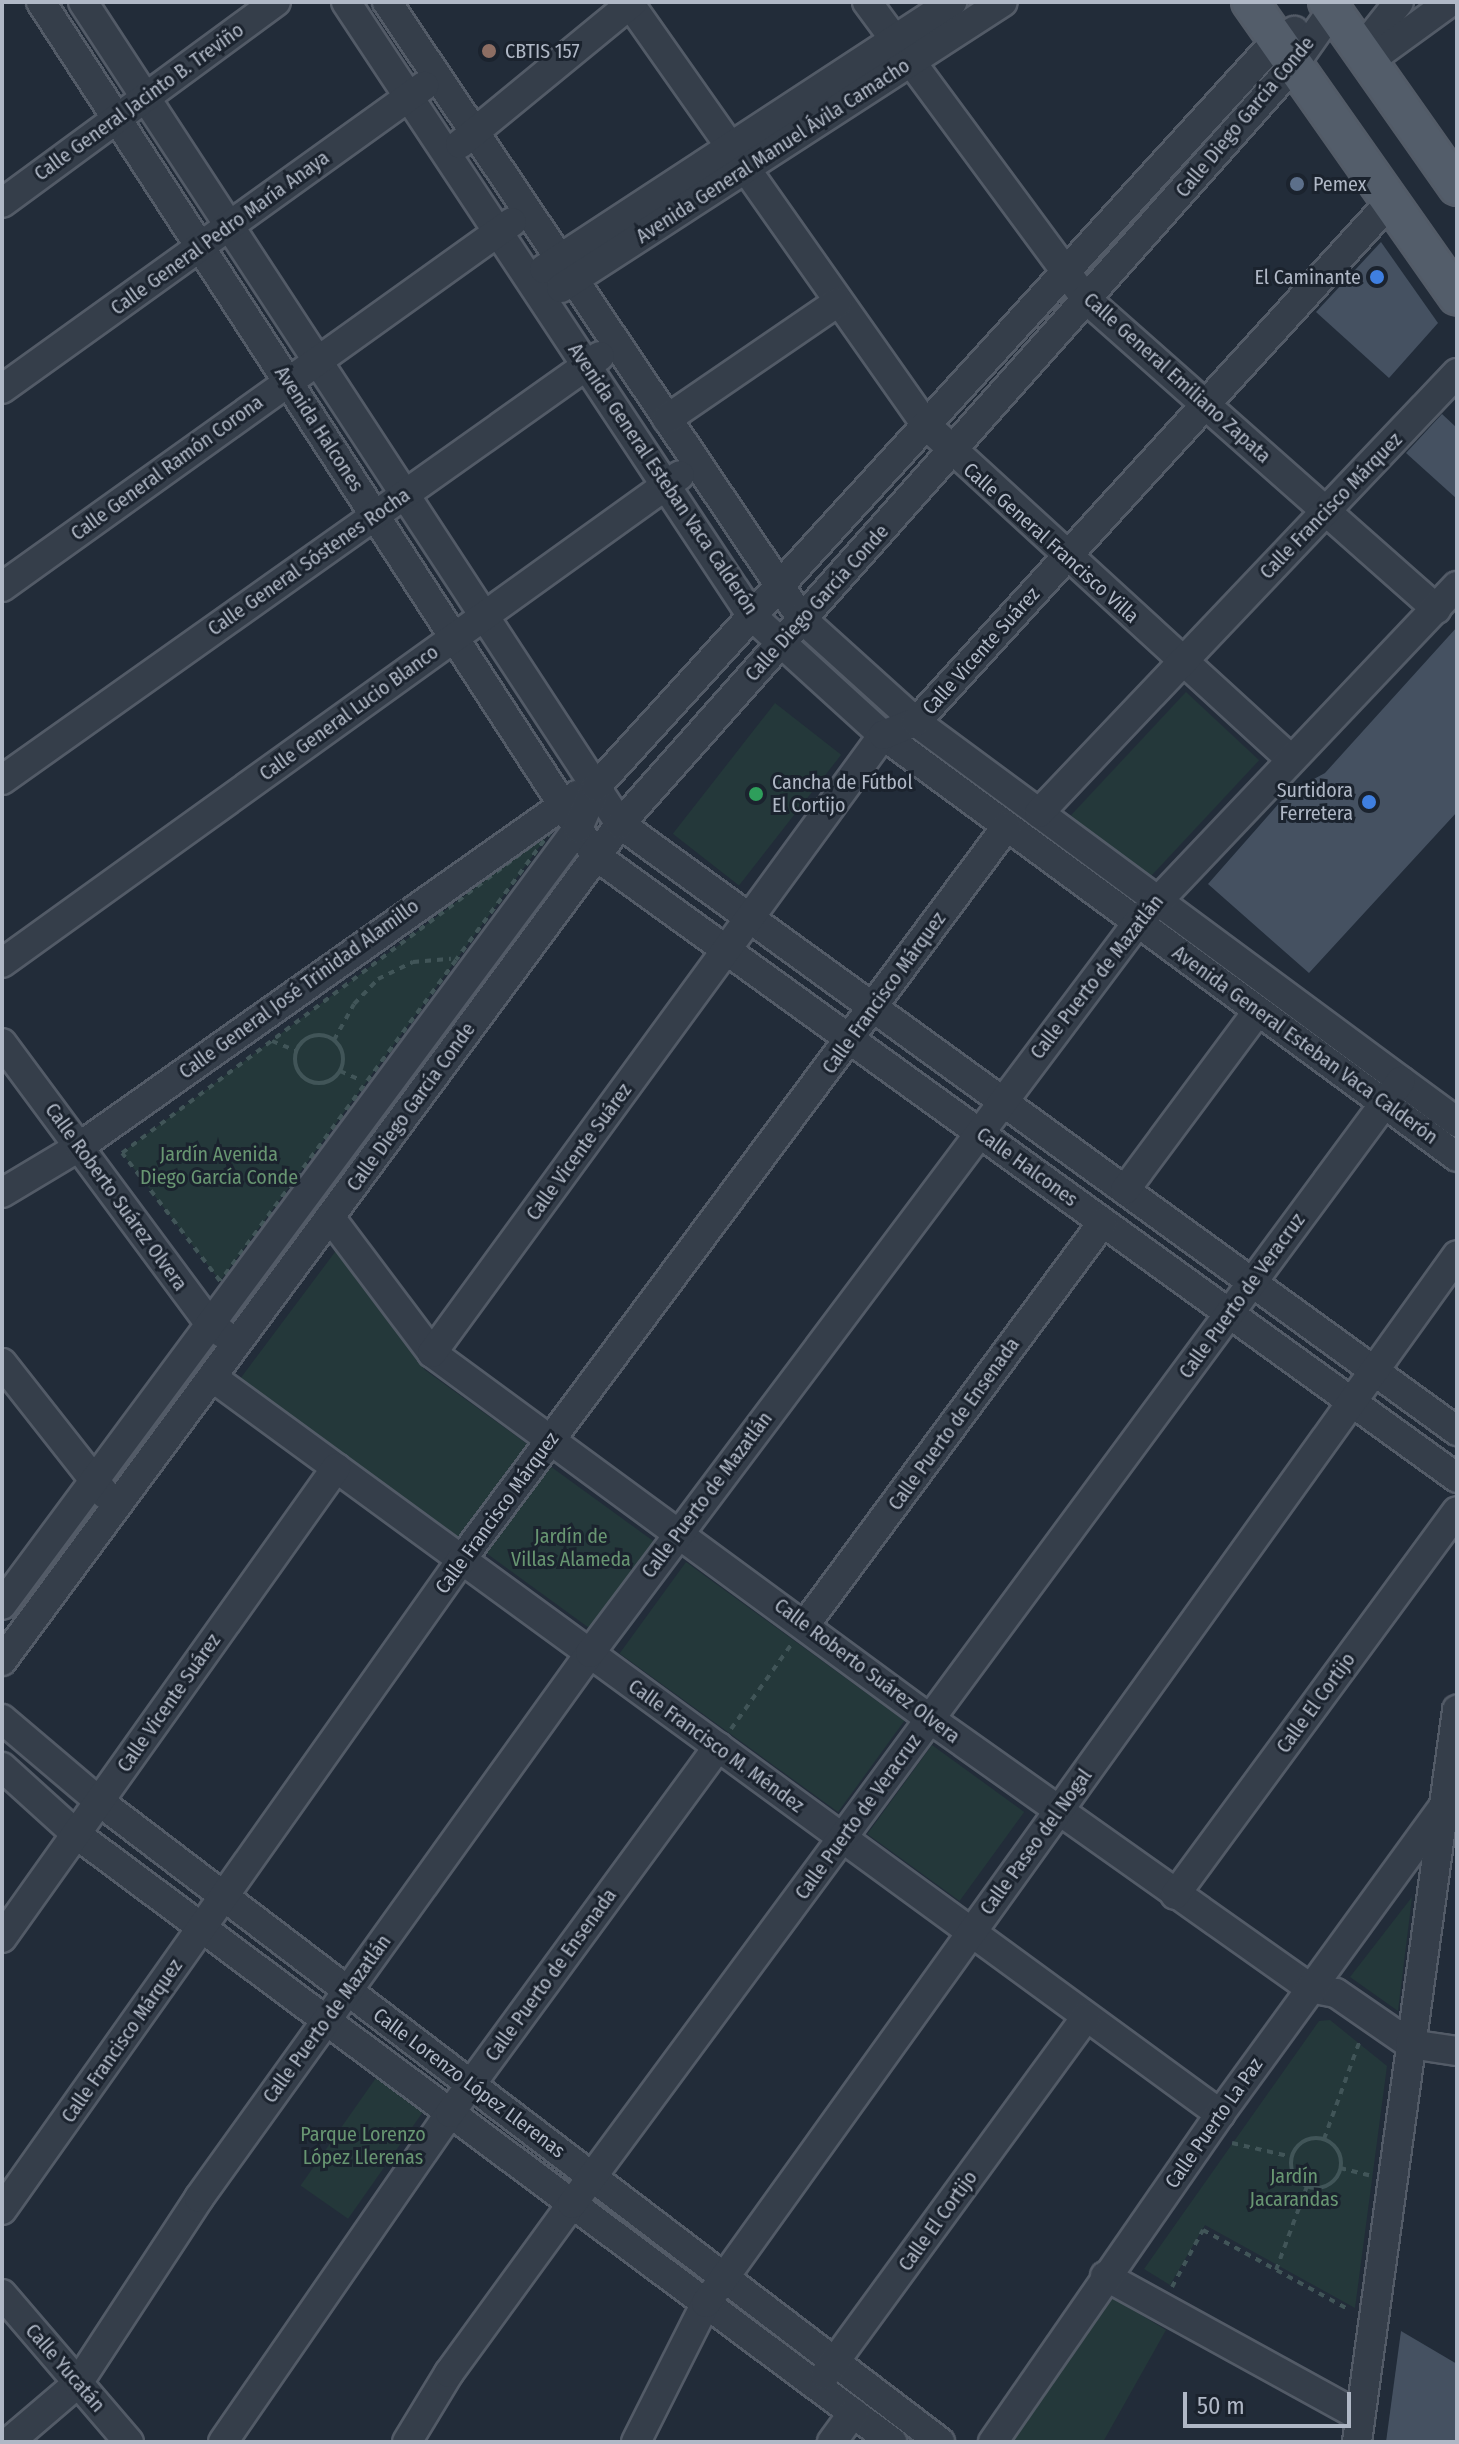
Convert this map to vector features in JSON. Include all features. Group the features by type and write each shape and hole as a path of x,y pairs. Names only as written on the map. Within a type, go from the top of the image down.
{"main road":[{"path":"1250,2 1457,296"},
{"path":"1330,6 1457,187"}],"street":[{"name":"Avenida Halcones","path":"41,2 596,856"},
{"name":"Avenida Halcones","path":"83,2 620,824"},
{"name":"Calle General Jacinto B. Treviño","path":"2,203 276,2"},
{"name":"Avenida General Esteban Vaca Calderón","path":"346,2 752,616 883,735 1258,1011 1392,1092 1457,1122"},
{"name":"Avenida General Esteban Vaca Calderón","path":"387,2 802,619 916,722 1229,953 1392,1092 1457,1157"},
{"name":"Calle General Emiliano Zapata","path":"867,2 1086,299 1436,609"},
{"name":"Avenida General Manuel Ávila Camacho","path":"902,51 952,2"},
{"name":"Avenida General Manuel Ávila Camacho","path":"536,289 902,51 1003,2"},
{"path":"1365,55 1399,2"},
{"path":"1365,55 1450,2"},
{"path":"447,154 632,3"},
{"name":"Calle General Francisco Villa","path":"632,3 926,425 951,452 1291,760"},
{"name":"Calle Diego García Conde","path":"2,1605 578,828 596,787 1065,272 1330,6"},
{"name":"Calle Diego García Conde","path":"2,1661 620,824 1086,299 1285,54"},
{"name":"Calle General Pedro María Anaya","path":"2,389 437,77"},
{"name":"Calle Vicente Suárez","path":"432,1353 883,735 916,722 1391,201"},
{"name":"Calle General Ramón Corona","path":"2,587 528,211"},
{"path":"667,419 838,302"},
{"name":"Calle General Sóstenes Rocha","path":"2,780 617,344"},
{"name":"Calle Francisco Márquez","path":"1039,813 1457,373"},
{"name":"Calle General Lucio Blanco","path":"2,963 697,463"},
{"name":"Calle Puerto de Mazatlán","path":"9,2442 78,2383 199,2198 590,1653 1001,1100 1138,922 1457,586"},
{"name":"Calle General José Trinidad Alamillo","path":"2,1193 79,1147 561,801 596,787"},
{"name":"Calle Halcones","path":"620,824 1457,1431"},
{"name":"Calle Francisco Márquez","path":"2,2210 549,1439 1007,826"},
{"name":"Calle Halcones","path":"596,856 1457,1478"},
{"path":"1211,976 1229,953"},
{"path":"1125,1190 1258,1011"},
{"name":"Calle Roberto Suárez Olvera","path":"2,1043 210,1324 237,1343"},
{"name":"Calle Puerto de Veracruz","path":"407,2442 449,2373 572,2204 1392,1092"},
{"name":"Calle Roberto Suárez Olvera","path":"330,1217 432,1353 930,1719 1310,1988 1336,1993 1410,2044 1457,2051"},
{"name":"Calle Puerto de Ensenada","path":"805,1625 1103,1222"},
{"name":"Calle Paseo del Nogal","path":"636,2442 706,2303 1457,1255"},
{"path":"6,1375 92,1483 117,1505"},
{"name":"Calle Francisco M. Méndez","path":"212,1377 1086,2017 1222,2128"},
{"name":"Calle Vicente Suárez","path":"2,1938 336,1468"},
{"name":"Calle El Cortijo","path":"1175,1895 1457,1511"},
{"path":"1105,2276 1358,2429 1457,1710"},
{"name":"Calle Lorenzo López Llerenas","path":"2,1719 100,1802 940,2442"},
{"name":"Calle Puerto de Ensenada","path":"223,2442 450,2113 718,1747"},
{"name":"Calle Lorenzo López Llerenas","path":"2,1767 76,1834 892,2442"},
{"name":"Calle Puerto La Paz","path":"993,2442 1105,2276 1222,2128 1310,1988 1442,1808"},
{"name":"Calle El Cortijo","path":"817,2386 1086,2017"},
{"name":"Calle Yucatán","path":"2,2294 129,2442"},
{"path":"832,2442 853,2413"}],"path":[{"path":"551,831 456,960 220,1281 122,1153 551,831"},
{"path":"377,981 380,959"},
{"path":"334,1040 354,1004 377,981 413,962 456,960"},
{"path":"315,1035 334,1040 343,1055 340,1071 327,1081 311,1081 298,1071 297,1051 315,1035"},
{"path":"272,1041 297,1051"},
{"path":"340,1071 366,1082"},
{"path":"718,1747 805,1625"},
{"path":"1324,2139 1362,2034"},
{"path":"1222,2128 1292,2157"},
{"path":"1324,2139 1338,2151 1340,2168 1326,2186 1307,2186 1293,2172 1292,2157 1302,2142 1324,2139"},
{"path":"1340,2168 1381,2178"},
{"path":"1276,2270 1307,2186"},
{"path":"1169,2292 1203,2230 1363,2318"}],"green space":[{"path":"1186,692 1259,760 1144,884 1071,816"},
{"name":"Cancha de Fútbol El Cortijo","path":"775,703 841,755 739,886 673,834"},
{"name":"Jardín Avenida Diego García Conde","path":"551,831 456,960 220,1281 122,1153"},
{"path":"338,1248 425,1370 530,1446 462,1540 240,1379"},
{"name":"Jardín de Villas Alameda","path":"550,1466 654,1542 591,1629 487,1553"},
{"path":"686,1562 904,1721 838,1812 620,1653"},
{"path":"932,1745 1024,1812 960,1901 867,1834"},
{"path":"1412,1897 1398,2011 1350,1977"},
{"name":"Jardín Jacarandas","path":"1330,2020 1387,2066 1355,2308 1205,2225 1170,2285 1144,2269 1319,2021"},
{"name":"Parque Lorenzo López Llerenas","path":"378,2075 426,2108 348,2219 301,2186"},
{"path":"1110,2296 1166,2330 1103,2442 1009,2442"}],"building":[{"name":"El Caminante","path":"1381,242 1438,323 1389,378 1316,312"},
{"path":"1442,414 1457,428 1457,499 1406,453"},
{"name":"Surtidora Ferretera","path":"1457,627 1457,812 1309,973 1208,884 1288,793 1325,773"},
{"path":"1401,2331 1457,2364 1457,2442 1386,2442"}],"place":[{"name":"CBTIS 157","path":"489,51"},
{"name":"Pemex","path":"1297,184"},
{"name":"El Caminante","path":"1377,277"},
{"name":"Cancha de Fútbol El Cortijo","path":"756,794"},
{"name":"Surtidora Ferretera","path":"1369,802"}]}
